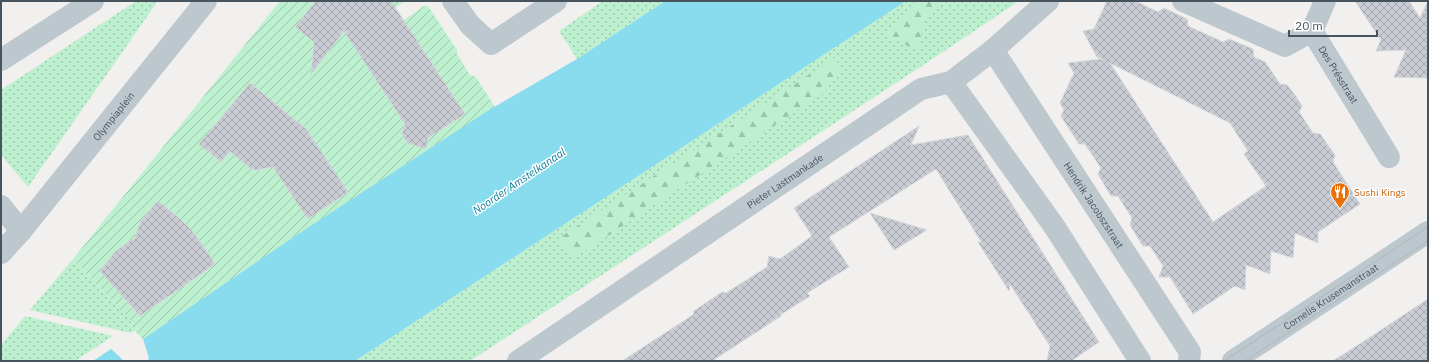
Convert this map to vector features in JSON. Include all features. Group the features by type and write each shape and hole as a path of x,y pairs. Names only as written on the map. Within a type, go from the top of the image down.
{"street":[{"path":"1,60 93,1"},
{"name":"Olympiaplein","path":"1,253 21,231 206,1"},
{"path":"453,1 470,25 490,44 556,1"},
{"name":"Pieter Lastmankade","path":"518,361 921,90 951,82 993,50 1048,1"},
{"path":"1183,1 1285,46 1312,31 1325,1"},
{"name":"Des Présstraat","path":"1312,31 1389,157"},
{"name":"Hendrik Jacobszstraat","path":"993,50 1190,352 1189,361"},
{"path":"951,82 1054,226 1140,361"},
{"path":"1,206 21,231"},
{"name":"Cornelis Krusemanstraat","path":"1233,361 1428,232"}],"green space":[{"path":"136,1 158,1 28,187 1,155 1,90"},
{"path":"280,1 406,1 394,8 401,22 424,6 428,6 457,50 457,54 470,75 476,77 495,107 295,236 143,339 135,331 138,329 73,259"},
{"path":"603,1 665,1 577,59 559,31"},
{"path":"906,1 1019,1 470,361 355,361"},
{"path":"921,1 941,1 926,17 918,51 885,35"},
{"path":"836,57 839,71 825,92 573,259 556,240"},
{"path":"73,259 138,329 131,333 30,310"},
{"path":"25,316 113,336 75,361 1,361 1,345"}],"water":[{"name":"Noorder Amstelkanaal","path":"665,1 906,1 355,361 147,361 149,358 143,339 295,236 489,110 577,59"},
{"path":"111,349 124,361 93,361"}],"building":[{"path":"316,1 391,1 465,114 428,138 426,149 408,143 402,134 405,124 344,31 311,74 314,42 295,27"},
{"path":"1107,1 1135,1 1158,12 1164,8 1187,19 1188,26 1223,42 1229,39 1253,49 1254,57 1265,62 1280,84 1287,85 1295,95 1302,106 1299,112 1313,133 1320,134 1335,155 1333,162 1360,204 1318,232 1318,243 1295,233 1293,258 1271,251 1270,274 1246,265 1245,290 1235,286 1193,314 1170,277 1159,277 1163,266 1150,246 1143,246 1130,225 1132,218 1118,196 1111,196 1098,174 1101,168 1085,144 1079,144 1061,116 1064,110 1060,103 1074,73 1068,63 1102,59 1097,57 1083,31 1094,29","holes":["1110,63 1230,123 1248,151 1244,154 1266,186 1213,222"]},
{"path":"1355,1 1409,1 1420,18 1428,1 1428,78 1394,77 1406,50 1376,51 1381,40"},
{"path":"250,83 306,129 348,192 308,219 273,167 256,170 251,169 230,151 221,162 199,144"},
{"path":"919,126 911,145 968,135 1099,342 1071,361 1047,361 1050,346 1010,284 1009,291 978,242 982,243 936,169 829,237 849,267 807,293 810,296 712,361 622,361 693,315 694,311 722,292 726,293 767,267 769,256 780,259 812,236 794,208"},
{"path":"158,201 186,224 200,241 215,264 140,316 100,271 115,252 132,239 134,240 141,220"},
{"path":"870,213 927,230 894,250"},
{"path":"1428,299 1428,361 1333,361 1372,336"}],"tram line":[{"path":"1224,361 1428,227"},
{"path":"1245,361 1428,241"}],"place":[{"name":"Sushi Kings","path":"1340,209"}]}
